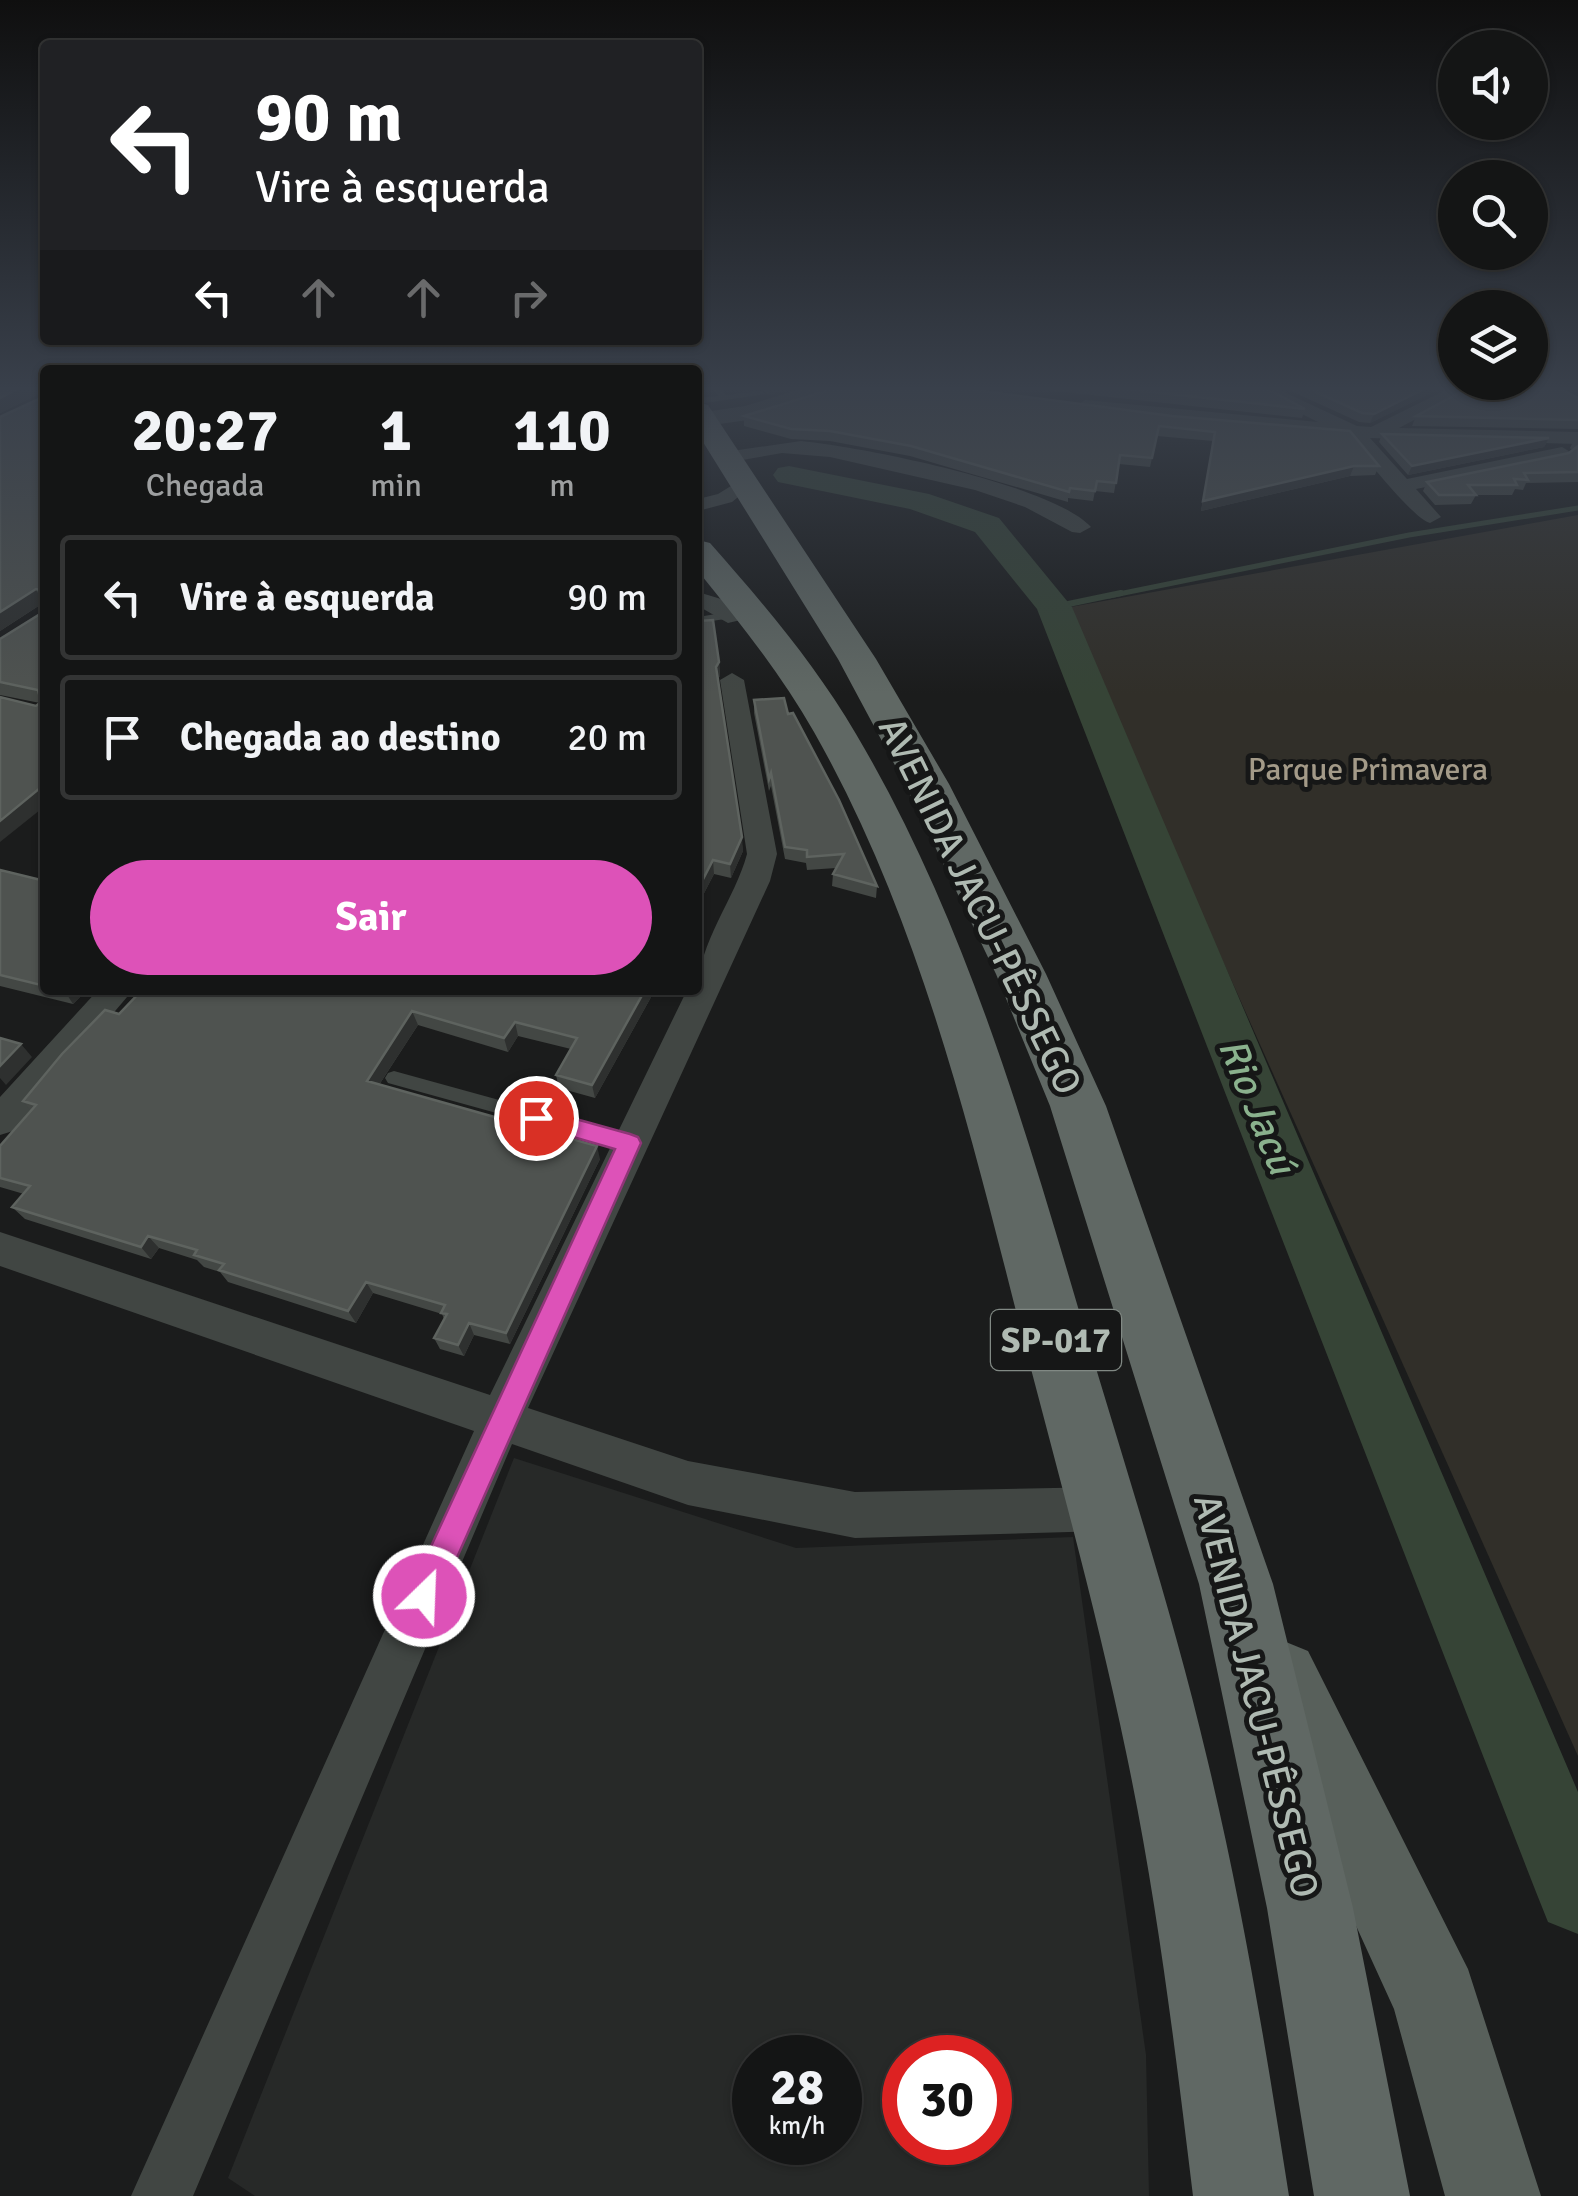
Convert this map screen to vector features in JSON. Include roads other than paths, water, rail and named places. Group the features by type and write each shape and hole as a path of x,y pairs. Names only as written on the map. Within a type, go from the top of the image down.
{"highway":[{"name":"AVENIDA JACU-PÊSSEGO","path":"727,488 857,660 928,784 1021,974 1078,1106 1236,1584 1310,1908 1362,2196"},
{"name":"AVENIDA JACU-PÊSSEGO","path":"702,562 719,611 834,728 871,798 954,996 1006,1156 1154,1697 1196,1905 1241,2196"}],"main road":[{"path":"1236,1584 1436,2001 1494,2196"}],"street":[{"path":"991,488 1042,505 1080,528"},
{"path":"1402,488 1430,517"},
{"path":"702,991 754,882 762,854 732,680"},
{"path":"0,1120 112,995"},
{"path":"162,2196 501,1419 700,995"},
{"path":"0,1249 688,1483 855,1514 1105,1509"}],"lane":[{"path":"394,1078 630,1143"}],"waterway":[{"name":"Rio Jacú","path":"856,488 918,501 987,525 1054,607 1578,1892"},
{"path":"1109,596 1409,535 1578,508"},
{"path":"1054,607 1121,593"}],"park label":[{"name":"Parque Primavera","path":"1368,769"}]}
